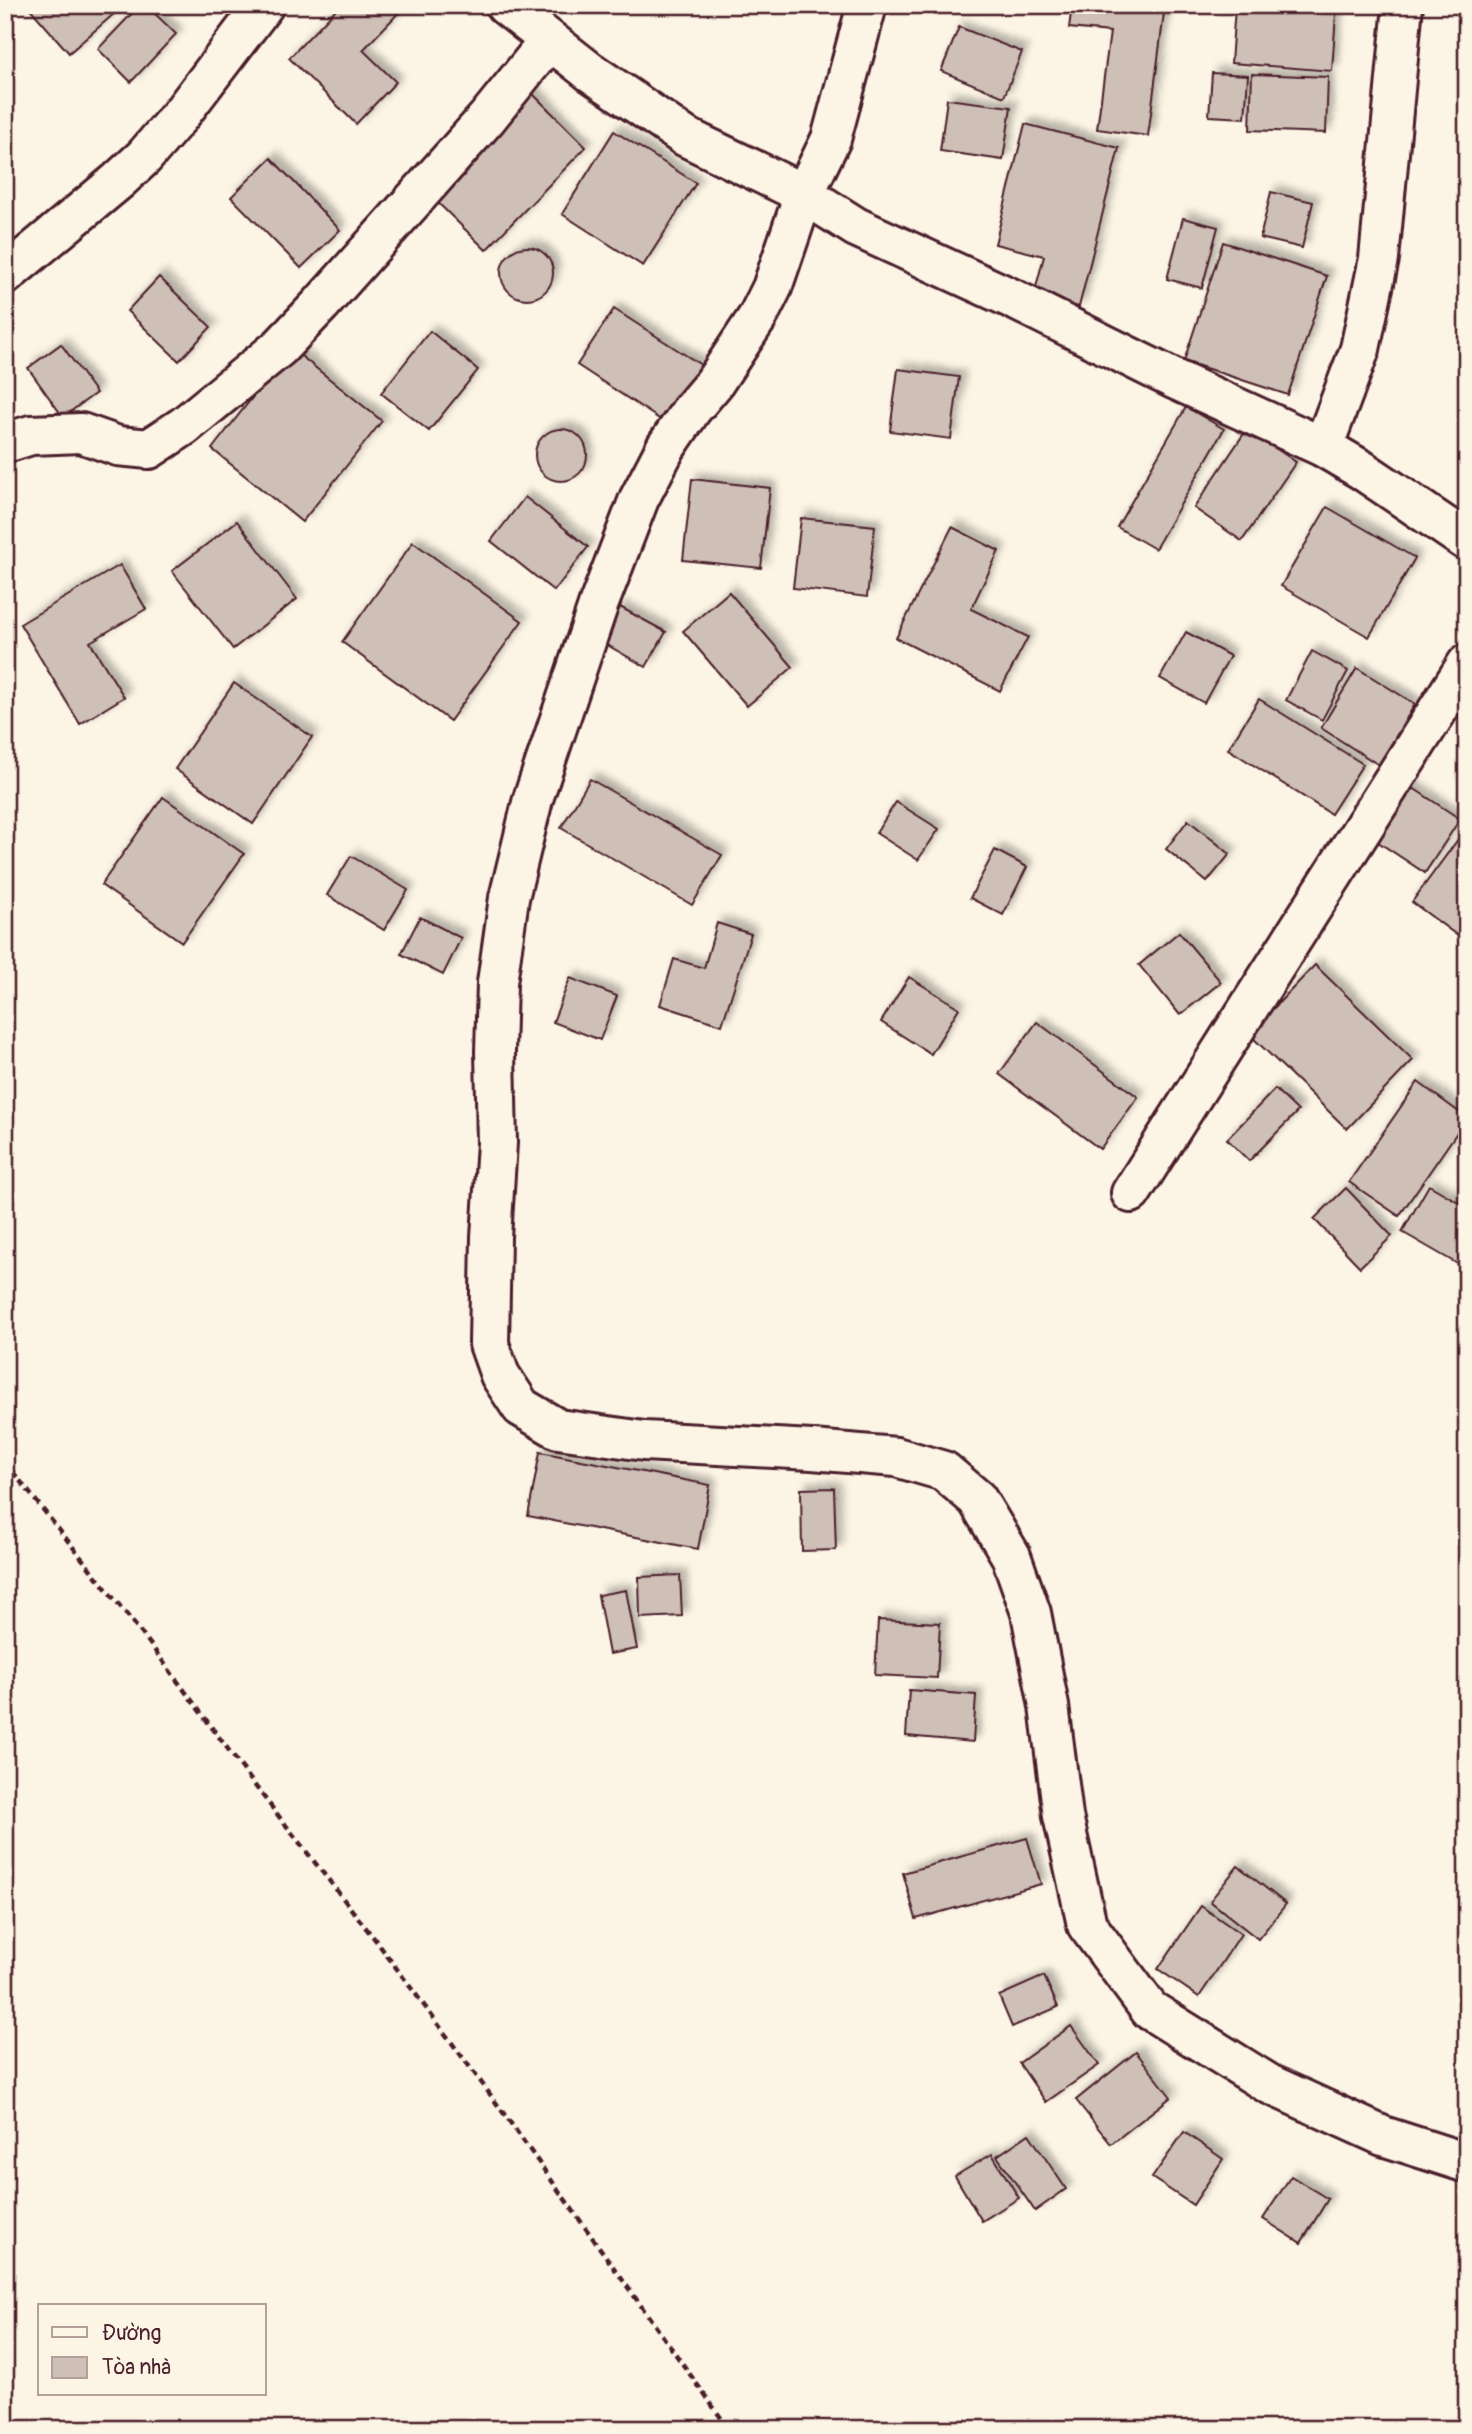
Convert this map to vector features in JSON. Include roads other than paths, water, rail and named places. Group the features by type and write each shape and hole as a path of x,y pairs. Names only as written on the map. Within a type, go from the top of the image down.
{"street":[{"path":"5,275 144,157 181,114 264,5"},
{"path":"505,5 549,41 684,136 804,194 856,227 1010,298 1175,380 1323,447 1467,541"},
{"path":"867,5 831,139 804,194 772,288 757,318 667,447 639,499 599,603 533,799 509,898 497,983 497,1143 491,1237 489,1344 500,1375 521,1407 558,1429 644,1441 896,1457 944,1471 977,1499 1011,1556 1031,1613 1049,1706 1063,1816 1087,1925 1150,2010 1269,2084 1383,2136 1467,2163"},
{"path":"1323,447 1360,349 1379,259 1403,5"},
{"path":"5,443 31,435 81,433 118,446 149,449 184,426 280,347 321,304 487,118 549,41"},
{"path":"1131,1193 1467,664"}]}
